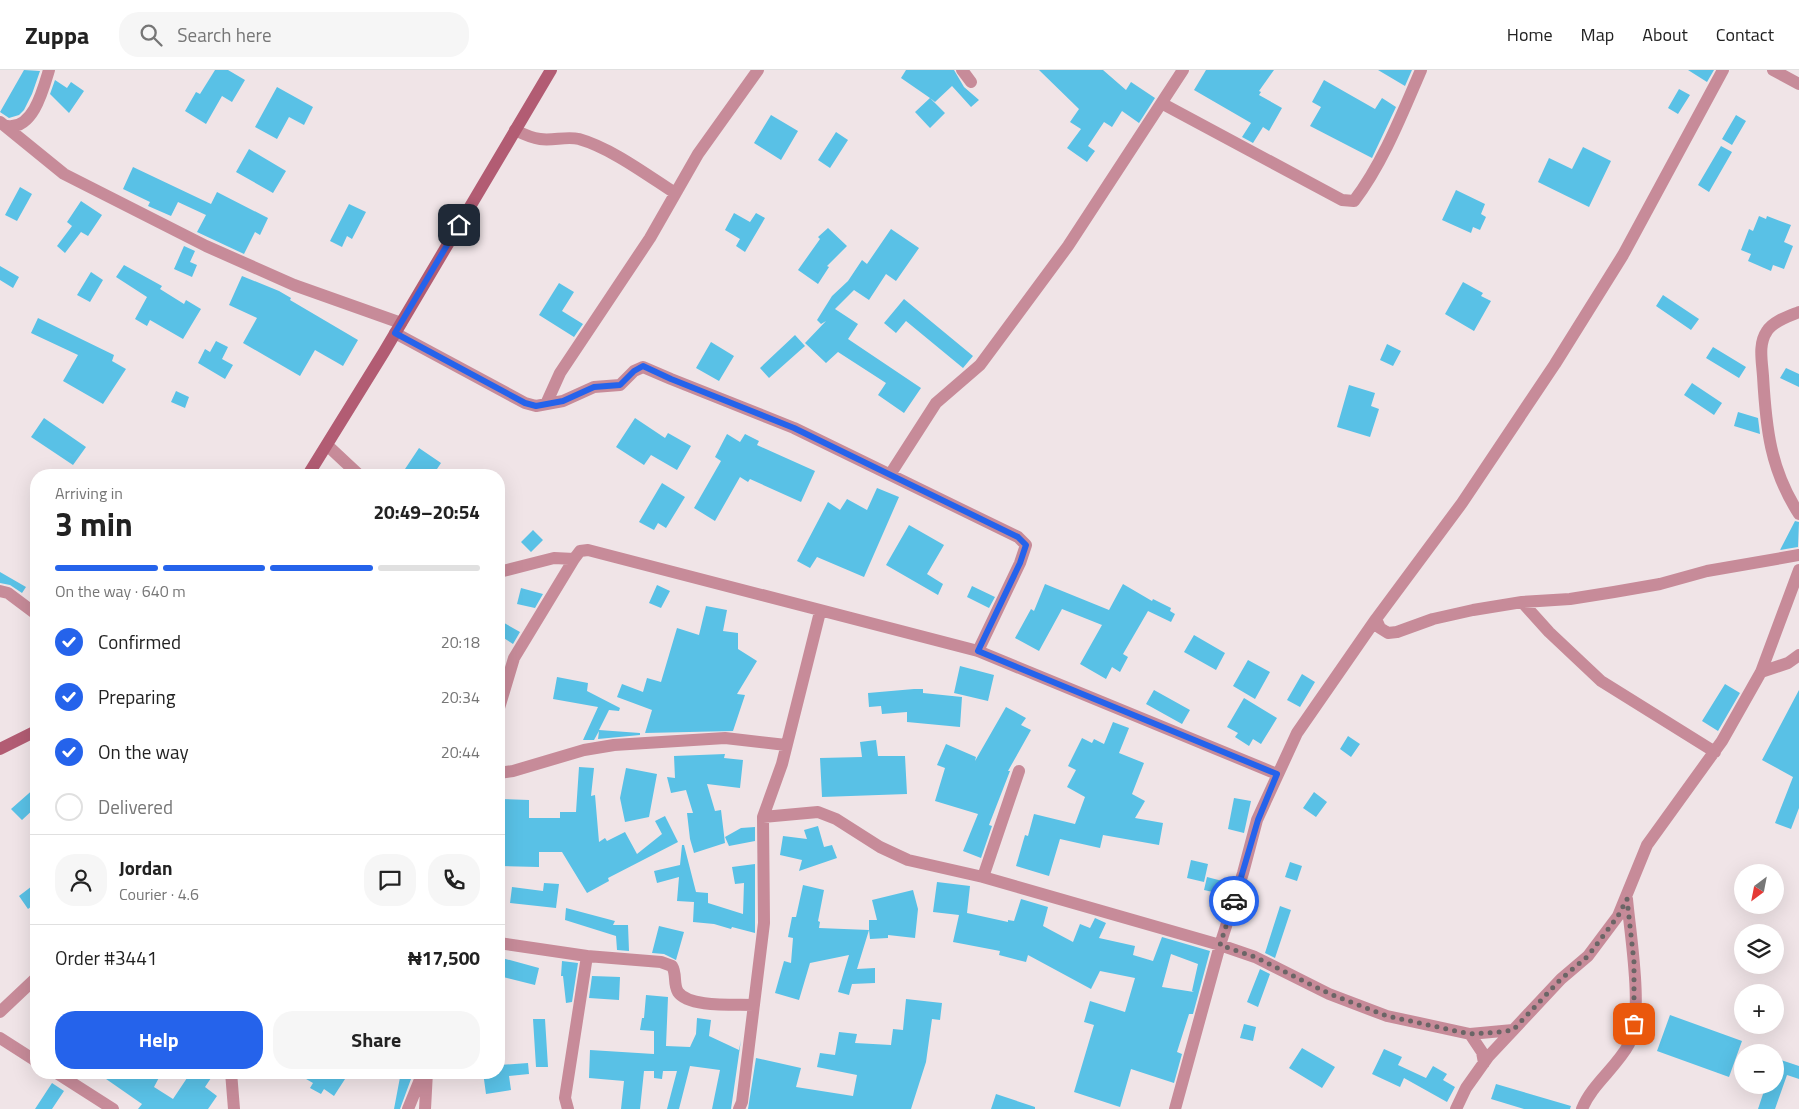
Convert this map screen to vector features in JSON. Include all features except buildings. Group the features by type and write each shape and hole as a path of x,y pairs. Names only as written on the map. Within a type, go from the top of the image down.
{"main road":[{"path":"312,469 328,446 551,70"},
{"path":"0,749 30,734"}],"street":[{"path":"3,124 15,127 24,123 43,90 49,70"},
{"path":"546,404 560,373 650,238 698,154 758,70"},
{"path":"962,70 971,82"},
{"path":"891,473 936,403 980,365 1068,246 1184,70"},
{"path":"1163,104 1342,200 1354,201 1396,126 1421,70"},
{"path":"1175,1109 1220,945 1258,820 1297,733 1376,619 1462,503 1555,364 1623,255 1723,70"},
{"path":"1773,70 1799,84"},
{"path":"3,124 64,174 206,246 398,328 525,403 536,406 563,401 594,387 620,385 634,371 643,366 794,428 891,473 1018,537 1026,545 1020,563 978,651"},
{"path":"515,130 541,139 576,138 599,146 627,164 658,180 675,193"},
{"path":"1799,312 1774,323 1767,330 1761,347 1768,440 1780,478 1799,514"},
{"path":"328,446 353,469"},
{"path":"505,688 514,658 574,559 580,551 588,550 820,612 978,651 1277,774"},
{"path":"1376,619 1380,628 1388,633 1397,632 1433,618 1522,602 1570,599 1614,592 1660,584 1707,571 1799,555"},
{"path":"505,570 554,558 574,559"},
{"path":"1456,1109 1466,1088 1484,1063 1513,1030 1598,944 1618,916 1627,899 1648,845 1715,752 1761,672 1799,570"},
{"path":"0,591 8,593 30,610"},
{"path":"1522,602 1549,632 1601,681 1715,752"},
{"path":"739,1109 764,923 763,817 786,745 820,612"},
{"path":"1761,672 1788,663 1799,655"},
{"path":"505,772 584,750 614,745 725,738 786,745"},
{"path":"983,877 1019,771"},
{"path":"763,817 818,812 836,819 880,847 908,860 983,877 1220,945 1255,957 1330,994 1387,1016 1470,1034 1513,1030"},
{"path":"1582,1109 1586,1099 1615,1066 1630,1042 1634,1024 1634,962 1627,899"},
{"path":"505,944 587,956 667,964 672,966 676,972 675,986 679,994 692,1001 702,1003 754,1004"},
{"path":"568,1109 565,1098 587,956"},
{"path":"0,1012 30,984"},
{"path":"1470,1034 1482,1052 1484,1063"},
{"path":"0,1038 30,1057"},
{"path":"66,1079 113,1109"},
{"path":"232,1079 234,1109"},
{"path":"408,1109 418,1082 421,1079"},
{"path":"425,1109 427,1079"}],"way so far":[{"path":"1234,901 1220,945 1255,957 1330,994 1387,1016 1470,1034 1513,1030 1561,979 1588,956 1618,916 1627,899 1634,962 1634,1024"}],"route":[{"path":"459,225 395,333 525,403 536,406 563,401 578,396 594,387 620,385 634,371 643,366 794,428 891,473 1018,537 1026,545 1020,563 978,651 1277,774 1258,820 1234,901"}]}
